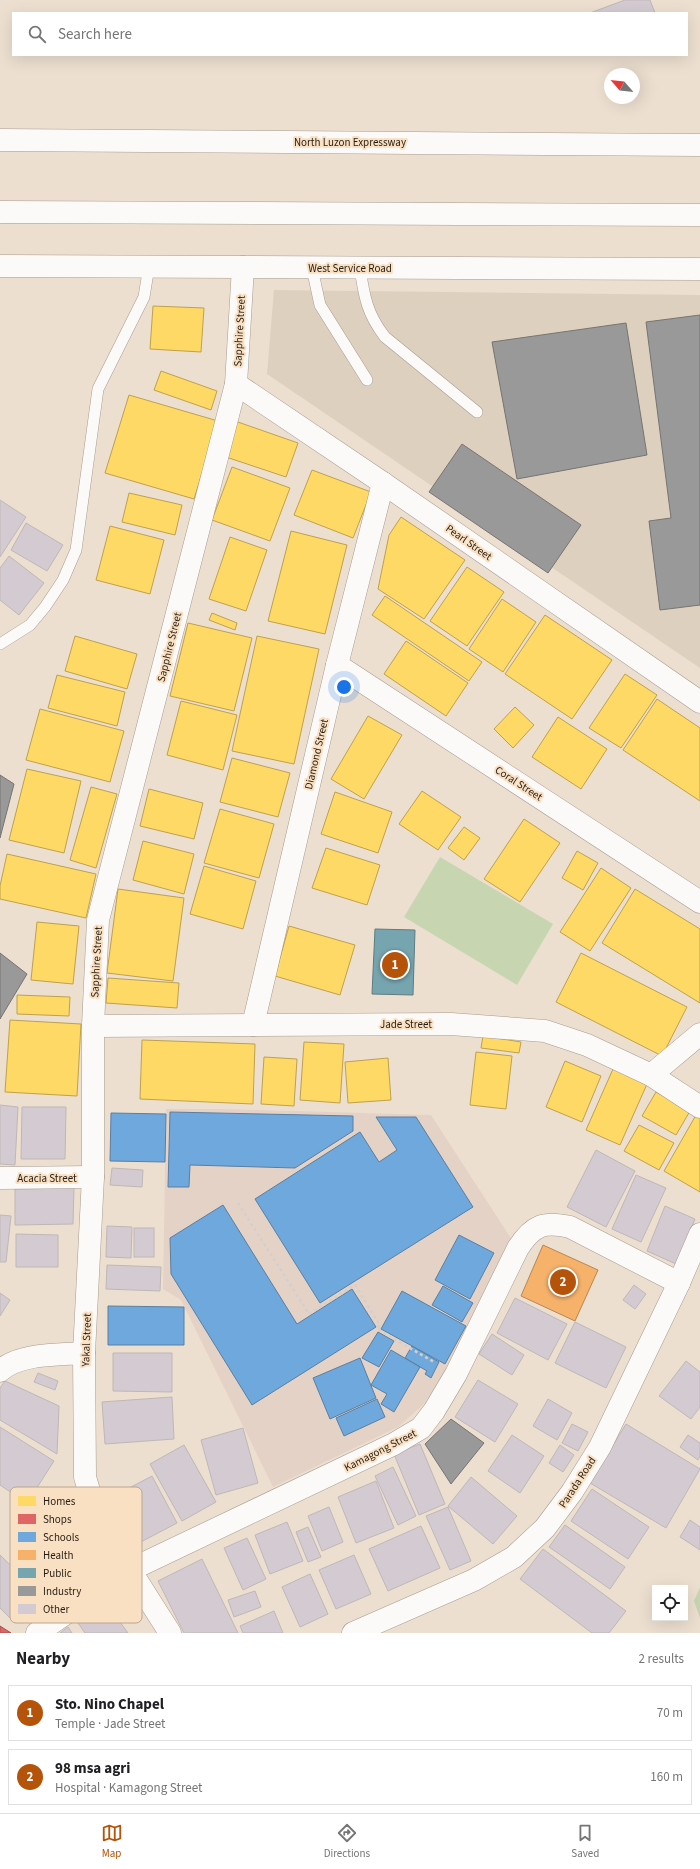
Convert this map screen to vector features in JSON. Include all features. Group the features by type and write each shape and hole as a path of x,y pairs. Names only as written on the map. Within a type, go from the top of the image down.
{"main road":[{"name":"North Luzon Expressway","path":"0,140 700,145"},
{"path":"0,212 700,215"},
{"name":"West Service Road","path":"0,266 700,269"},
{"name":"Sapphire Street","path":"92,1026 98,920 236,384 243,267"},
{"name":"Pearl Street","path":"236,384 383,483 700,702"},
{"name":"Diamond Street","path":"253,1025 337,665 383,483"},
{"name":"Coral Street","path":"337,665 700,902"},
{"name":"Jade Street","path":"92,1026 451,1024 545,1031 587,1045 651,1075 700,1108"},
{"name":"Yakal Street","path":"88,1487 85,1477 84,1353 93,1177 92,1026"},
{"path":"651,1075 700,1034"},
{"name":"Acacia Street","path":"0,1178 93,1177"},
{"name":"Kamagong Street","path":"142,1564 394,1444 421,1428 434,1411 456,1374 518,1248 526,1235 539,1227 553,1223 570,1227 679,1283"},
{"name":"Parada Road","path":"353,1633 474,1580 514,1557 545,1528 572,1492 600,1447 679,1283 700,1234"},
{"path":"0,1371 18,1359 84,1353"},
{"name":"Yakal Street","path":"142,1589 170,1633"},
{"name":"Kamagong Street","path":"38,1633 53,1623"}],"lane":[{"path":"0,644 30,625 45,607 63,580 76,550 98,389 144,297 149,266"},
{"path":"312,268 320,305 367,380"},
{"path":"360,268 368,309 375,324 385,337 477,412"}],"path":[{"path":"238,1203 309,1314 355,1285 380,1325 377,1329 438,1364"}],"shaded area":[{"path":"274,290 700,295 700,668 267,374"},
{"path":"166,1109 224,1109 431,1115 514,1243 439,1381 423,1405 398,1427 273,1487 181,1300 163,1289"}],"green space":[{"path":"440,857 553,924 517,985 404,917"},
{"path":"700,1587 700,1618 694,1601"}],"building: Homes":[{"path":"153,306 204,308 201,352 150,349"},
{"path":"161,371 217,391 211,410 154,390"},
{"path":"129,395 218,421 194,499 105,473"},
{"path":"235,421 298,443 286,477 223,456"},
{"path":"232,467 290,488 270,541 212,520"},
{"path":"312,470 371,492 353,538 294,515"},
{"path":"129,493 182,505 175,535 122,522"},
{"path":"401,517 465,560 424,619 378,589 389,535"},
{"path":"110,526 164,540 150,594 96,580"},
{"path":"291,531 347,545 325,634 268,621"},
{"path":"230,537 267,550 246,611 209,599"},
{"path":"467,567 504,592 467,646 430,621"},
{"path":"385,596 482,662 469,681 372,615"},
{"path":"502,599 536,622 503,672 469,649"},
{"path":"212,613 237,623 235,630 209,620"},
{"path":"545,615 612,660 572,719 505,674"},
{"path":"188,623 252,638 234,711 170,696"},
{"path":"75,636 137,654 127,689 65,671"},
{"path":"257,636 319,649 294,764 232,751"},
{"path":"406,641 468,683 446,716 384,674"},
{"path":"625,674 657,695 621,748 589,728"},
{"path":"57,675 125,692 117,726 48,708"},
{"path":"657,699 700,728 700,801 623,750"},
{"path":"181,701 237,715 223,770 167,755"},
{"path":"515,707 534,725 513,748 494,729"},
{"path":"40,709 124,731 110,782 26,760"},
{"path":"368,716 402,735 364,799 331,779"},
{"path":"558,717 607,749 581,789 532,757"},
{"path":"232,758 290,773 278,817 220,802"},
{"path":"27,769 81,781 64,853 9,840"},
{"path":"91,787 117,794 96,868 70,860"},
{"path":"149,789 203,803 194,839 140,826"},
{"path":"422,791 461,817 438,850 399,824"},
{"path":"335,792 392,812 378,853 321,834"},
{"path":"220,809 274,824 259,878 204,863"},
{"path":"524,819 560,843 520,902 484,879"},
{"path":"464,827 480,838 464,860 448,848"},
{"path":"143,841 194,854 184,894 133,880"},
{"path":"326,848 380,865 367,905 312,888"},
{"path":"577,851 598,863 583,890 562,878"},
{"path":"7,854 96,874 86,918 0,899 0,886"},
{"path":"204,866 256,881 243,929 190,914"},
{"path":"601,868 631,888 590,951 560,932"},
{"path":"118,889 184,898 173,981 107,973"},
{"path":"635,889 700,929 700,1003 602,943"},
{"path":"37,922 79,926 73,984 31,980"},
{"path":"289,926 355,945 340,995 275,976"},
{"path":"581,953 687,1007 662,1056 556,1002"},
{"path":"108,978 179,983 177,1008 106,1003"},
{"path":"17,995 70,997 69,1016 17,1014"},
{"path":"10,1020 81,1024 77,1096 5,1092"},
{"path":"483,1036 521,1042 519,1053 481,1048"},
{"path":"142,1040 255,1044 253,1104 140,1099"},
{"path":"304,1042 344,1044 340,1103 300,1100"},
{"path":"476,1052 512,1056 506,1109 470,1105"},
{"path":"264,1057 297,1059 294,1106 261,1104"},
{"path":"388,1058 391,1100 348,1103 345,1062"},
{"path":"565,1061 601,1076 582,1122 546,1107"},
{"path":"613,1069 647,1084 620,1145 586,1130"},
{"path":"656,1092 690,1111 676,1135 642,1116"},
{"path":"696,1115 700,1117 700,1192 664,1171"},
{"path":"639,1125 674,1143 659,1170 624,1151"}],"building: Shops":[{"path":"0,1626 11,1633 0,1633"}],"building: Schools":[{"path":"170,1112 353,1116 353,1131 295,1168 190,1165 189,1187 168,1187"},
{"path":"111,1113 166,1114 165,1162 110,1161"},
{"path":"376,1117 416,1117 473,1207 320,1303 255,1199 360,1132 379,1162 397,1150"},
{"path":"223,1205 297,1324 352,1289 376,1327 252,1405 171,1274 170,1238"},
{"path":"459,1235 494,1253 470,1299 435,1280"},
{"path":"443,1286 473,1303 462,1322 432,1305"},
{"path":"402,1291 466,1326 445,1364 381,1329"},
{"path":"108,1306 184,1307 184,1345 108,1345"},
{"path":"378,1332 394,1341 379,1367 362,1358"},
{"path":"412,1346 439,1362 431,1378 425,1374 427,1371 405,1358"},
{"path":"391,1350 420,1367 394,1412 381,1404 387,1394 371,1385"},
{"path":"360,1358 376,1398 330,1419 313,1378"},
{"path":"377,1399 385,1417 344,1436 336,1418"}],"building: Health":[{"path":"543,1245 598,1270 575,1321 521,1296"}],"building: Public":[{"path":"375,929 415,930 413,995 372,994"}],"building: Industry":[{"path":"700,315 700,605 660,610 649,521 671,518 646,322"},
{"path":"626,323 647,455 517,479 492,342"},
{"path":"462,444 581,525 548,573 429,492"},
{"path":"0,775 14,784 0,838"},
{"path":"0,953 27,974 0,1019"},
{"path":"451,1419 484,1443 451,1484 425,1444"}],"building: Other":[{"path":"625,0 650,0 655,12 593,12"},
{"path":"0,500 26,517 0,557"},
{"path":"26,523 63,545 47,571 11,550"},
{"path":"9,556 44,583 19,615 0,600 0,568"},
{"path":"0,1105 18,1107 15,1165 0,1164"},
{"path":"22,1107 66,1107 65,1159 21,1159"},
{"path":"596,1150 635,1171 606,1227 567,1207"},
{"path":"112,1168 143,1170 142,1187 110,1185"},
{"path":"636,1175 666,1188 641,1242 612,1229"},
{"path":"74,1188 73,1224 15,1225 15,1189"},
{"path":"665,1206 695,1219 676,1264 647,1251"},
{"path":"0,1215 11,1216 6,1262 0,1262"},
{"path":"107,1226 132,1227 131,1258 106,1257"},
{"path":"134,1228 154,1228 154,1257 134,1257"},
{"path":"16,1234 58,1235 58,1267 16,1267"},
{"path":"107,1265 161,1267 160,1291 106,1289"},
{"path":"634,1285 646,1294 635,1309 623,1300"},
{"path":"0,1293 10,1300 0,1316"},
{"path":"515,1298 567,1324 548,1360 497,1333"},
{"path":"575,1322 626,1347 606,1388 555,1363"},
{"path":"492,1334 524,1355 512,1375 479,1354"},
{"path":"113,1353 172,1353 172,1392 113,1391"},
{"path":"686,1361 700,1372 700,1407 691,1419 659,1396"},
{"path":"38,1373 58,1381 55,1390 34,1382"},
{"path":"478,1380 518,1404 495,1442 455,1417"},
{"path":"5,1381 59,1406 57,1454 0,1420 0,1388"},
{"path":"172,1397 174,1439 105,1444 102,1402"},
{"path":"548,1399 572,1413 557,1440 533,1426"},
{"path":"572,1424 588,1432 578,1451 562,1443"},
{"path":"626,1424 700,1469 666,1528 590,1483"},
{"path":"0,1427 54,1461 37,1487 10,1487 10,1492 0,1485"},
{"path":"243,1428 258,1483 216,1495 201,1440"},
{"path":"512,1435 544,1456 520,1493 488,1471"},
{"path":"688,1435 700,1443 700,1456 698,1460 680,1447"},
{"path":"420,1444 445,1504 419,1515 394,1454"},
{"path":"184,1445 216,1502 182,1521 150,1464"},
{"path":"560,1445 574,1455 563,1472 549,1463"},
{"path":"393,1467 416,1516 398,1525 375,1476"},
{"path":"152,1476 177,1523 142,1541 142,1487 131,1487"},
{"path":"471,1477 517,1516 493,1544 448,1506"},
{"path":"376,1481 394,1528 356,1543 338,1497"},
{"path":"592,1489 649,1527 628,1559 571,1521"},
{"path":"329,1507 343,1542 322,1551 308,1516"},
{"path":"448,1507 471,1561 450,1570 426,1516"},
{"path":"690,1520 700,1527 700,1550 680,1537"},
{"path":"287,1522 303,1561 270,1574 255,1535"},
{"path":"565,1525 625,1567 610,1589 549,1547"},
{"path":"421,1526 440,1568 388,1591 369,1549"},
{"path":"308,1527 321,1557 308,1562 296,1532"},
{"path":"247,1538 266,1579 243,1590 224,1548"},
{"path":"543,1549 626,1611 609,1633 592,1633 520,1579"},
{"path":"0,1555 10,1565 10,1618 0,1608"},
{"path":"354,1555 371,1594 336,1609 319,1570"},
{"path":"202,1559 238,1633 184,1633 158,1581"},
{"path":"310,1574 328,1614 300,1627 282,1587"},
{"path":"255,1591 261,1607 234,1617 228,1600"},
{"path":"274,1611 283,1633 243,1633 240,1626"},
{"path":"78,1623 121,1623 128,1633 85,1633"},
{"path":"68,1627 72,1633 60,1633"}],"place":[{"name":"Sto. Nino Chapel","path":"395,965"},
{"name":"98 msa agri","path":"563,1282"}]}
